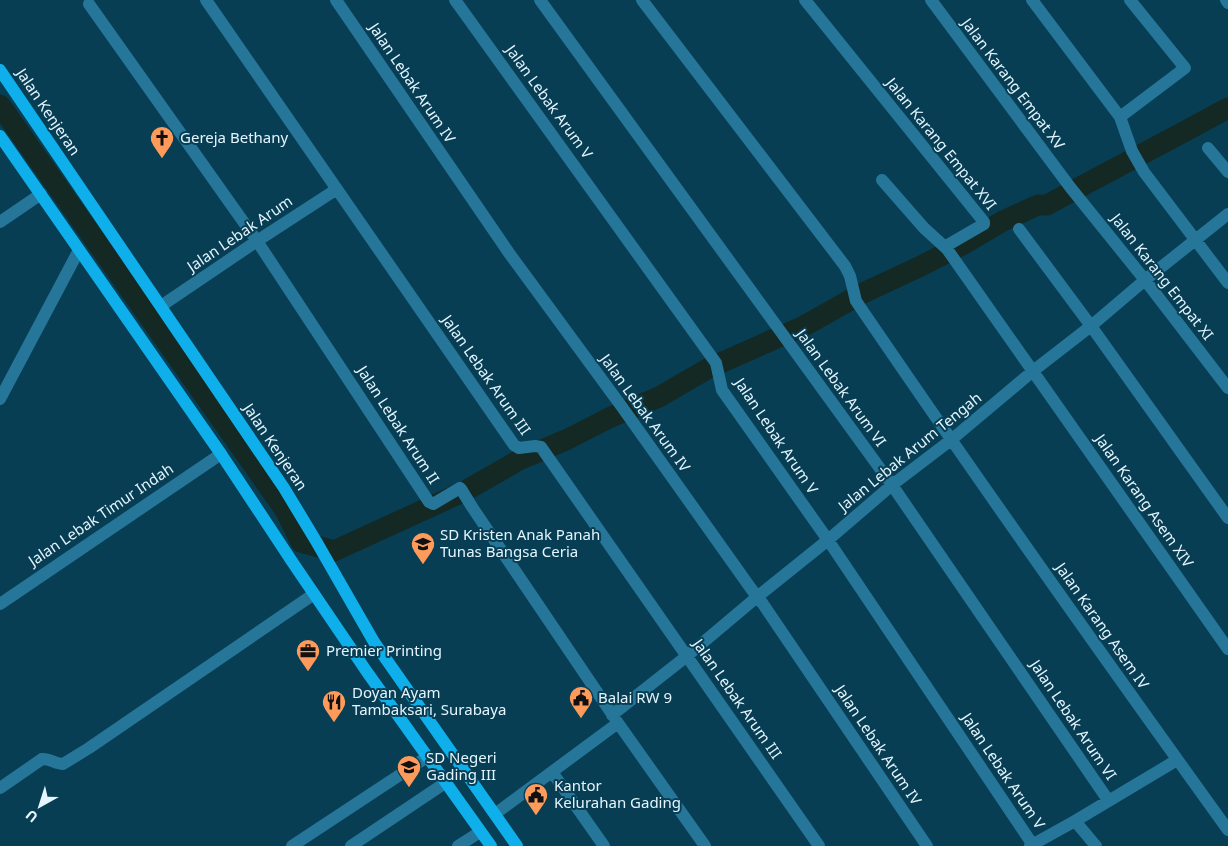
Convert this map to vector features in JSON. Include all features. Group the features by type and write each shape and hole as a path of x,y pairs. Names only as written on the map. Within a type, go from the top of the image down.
{"main road":[{"name":"Jalan Kenjeran","path":"0,70 284,488 374,642 517,846"},
{"path":"0,136 221,454 314,594 491,846"}],"street":[{"name":"Jalan Lebak Arum III","path":"206,0 514,444 519,448 538,446 543,450 819,846"},
{"name":"Jalan Lebak Arum IV","path":"336,0 509,253 763,604 927,846"},
{"name":"Jalan Lebak Arum V","path":"455,0 717,366 722,390 828,540 1032,845"},
{"name":"Jalan Lebak Arum VI","path":"540,0 892,485 1108,800"},
{"path":"642,0 845,266 850,276 855,298 951,440"},
{"name":"Jalan Karang Empat XVI","path":"805,0 984,222 984,224 948,250"},
{"name":"Jalan Karang Empat XV","path":"931,0 1073,191"},
{"path":"1032,0 1120,117 1138,162 1228,283"},
{"path":"1120,117 1185,68 1130,0"},
{"name":"Jalan Lebak Arum II","path":"90,4 257,241 429,502 433,504 460,488 615,719 705,846"},
{"path":"1208,148 1228,172"},
{"path":"882,180 924,228 948,250 1034,371"},
{"name":"Jalan Lebak Arum","path":"161,306 337,189"},
{"name":"Jalan Karang Empat XI","path":"1073,191 1145,280 1228,388"},
{"path":"0,222 41,194"},
{"name":"Jalan Lebak Arum Tengah","path":"495,814 552,772 687,656 892,485 951,440 1228,214"},
{"path":"1019,229 1091,326 1228,518"},
{"path":"0,399 79,250"},
{"name":"Jalan Karang Asem XIV","path":"1034,371 1228,649"},
{"name":"Jalan Karang Asem IV","path":"951,440 1228,830"},
{"name":"Jalan Lebak Timur Indah","path":"0,604 221,454"},
{"path":"0,788 42,759 63,764 314,594"},
{"path":"292,846 427,757"},
{"path":"1032,845 1177,760"},
{"path":"552,772 604,846"},
{"path":"351,846 445,783"},
{"path":"1075,821 1096,846"},
{"path":"458,846 480,832"}],"waterway":[{"path":"0,105 285,510 301,542 334,551 465,491 521,459 659,397 709,368 804,326 861,294 964,244 1003,221 1038,205 1047,205 1228,108"}],"place":[{"name":"Gereja Bethany","path":"162,159"},
{"name":"SD Kristen Anak Panah Tunas Bangsa Ceria","path":"423,565"},
{"name":"Premier Printing","path":"308,672"},
{"name":"Balai RW 9","path":"581,719"},
{"name":"Doyan Ayam Tambaksari, Surabaya","path":"334,723"},
{"name":"SD Negeri Gading III","path":"409,788"},
{"name":"Kantor Kelurahan Gading","path":"536,816"}]}
